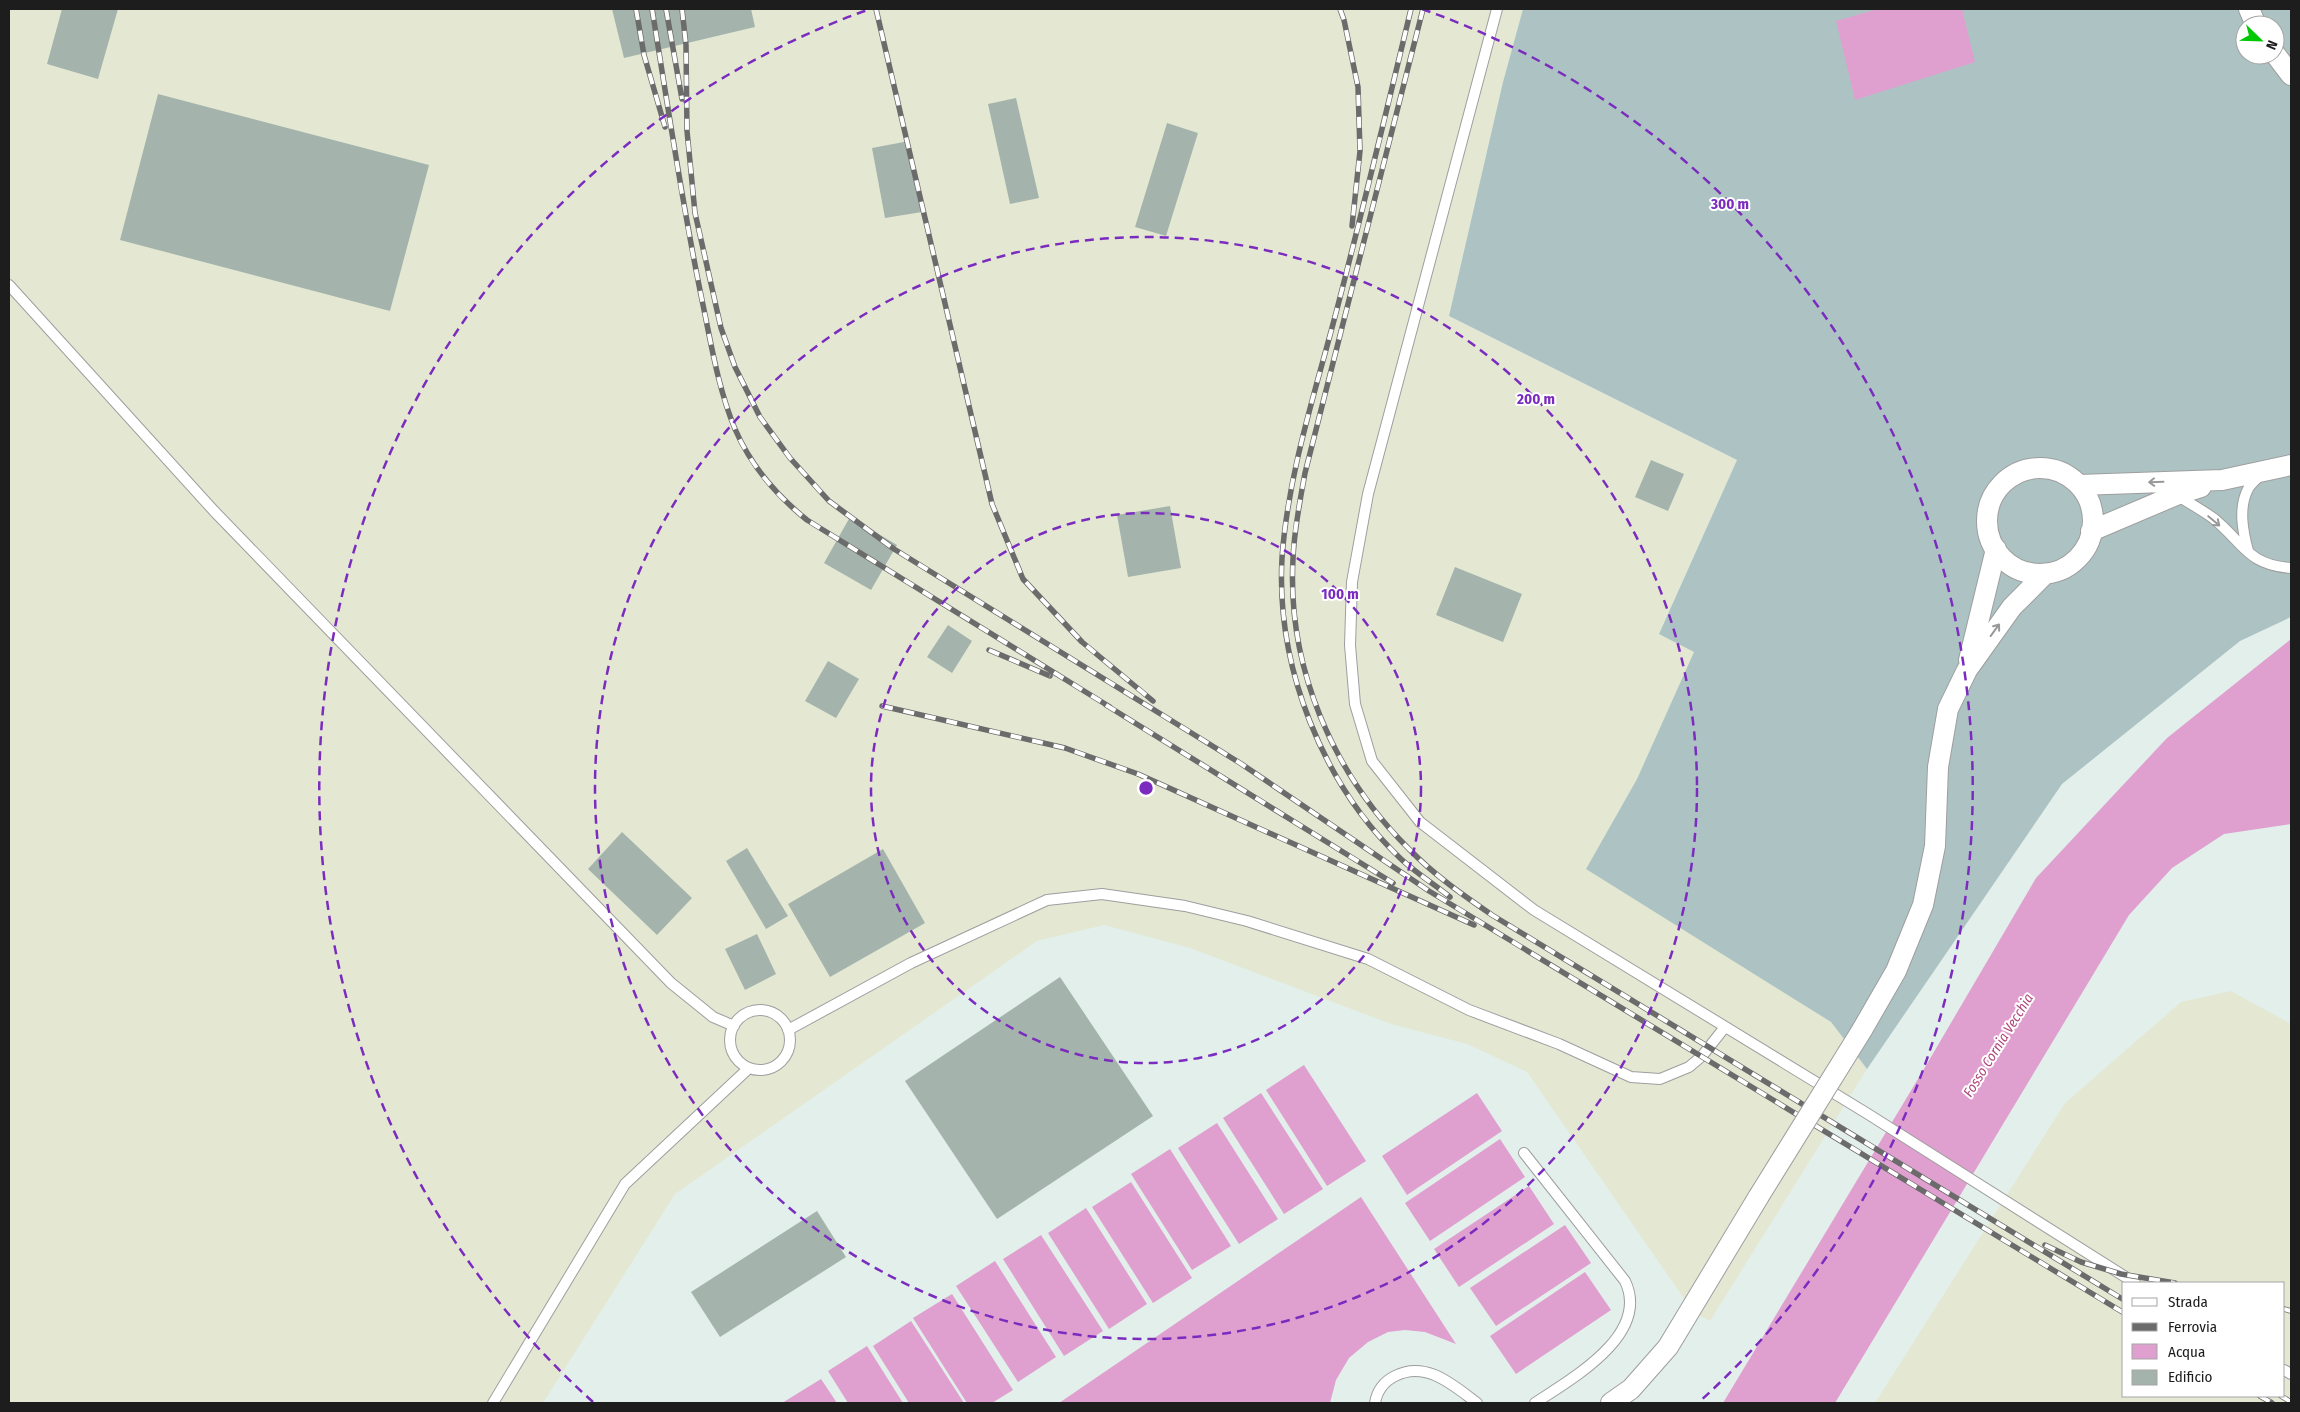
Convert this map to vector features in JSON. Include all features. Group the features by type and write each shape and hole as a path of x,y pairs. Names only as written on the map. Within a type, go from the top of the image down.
{"street":[{"path":"2283,65 2291,75"},
{"path":"2079,485 2222,480 2291,466"},
{"path":"2043,467 2059,471 2073,479 2084,490 2090,504 2093,520 2092,531 2084,550 2074,562 2060,570 2045,574 2029,573 2014,567 2001,558 1987,530 1987,514 1992,498 2000,485 2013,475 2028,469 2043,467"},
{"path":"2092,531 2176,495 2222,480"},
{"path":"1967,670 1996,549"},
{"path":"1611,1403 1631,1389 1668,1347 1862,1030 1896,971 1923,905 1935,846 1938,767 1948,709 1967,670 2012,607 2045,574"}],"lane":[{"path":"1498,9 1368,494 1352,582 1350,645 1355,704 1372,761 1420,822 1534,910 1889,1127 2133,1282"},
{"path":"9,285 214,511 664,976 713,1017 734,1026"},
{"path":"2248,552 2242,529 2243,510 2248,489 2262,473"},
{"path":"2176,495 2213,518 2258,560 2275,567 2291,568"},
{"path":"788,1030 911,962 1047,900 1102,894 1184,906 1238,919 1368,959 1469,1010 1559,1044 1631,1077 1660,1079 1689,1067 1702,1056 1725,1027"},
{"path":"757,1010 767,1011 784,1021 788,1030 790,1039 789,1049 781,1061 768,1069 758,1070 749,1068 734,1055 731,1045 734,1026 748,1013 757,1010"},
{"path":"492,1403 625,1184 749,1068"},
{"path":"1524,1153 1625,1281 1630,1291 1631,1301 1628,1316 1607,1351 1595,1363 1535,1403"},
{"path":"1375,1403 1382,1385 1393,1377 1405,1372 1422,1371 1438,1375 1477,1403"}],"shaded area":[{"path":"9,9 1523,9 1503,82 1449,316 1737,460 1659,633 1694,652 1637,779 1587,869 1831,1022 1867,1069 1710,1321 1694,1313 1527,1072 1467,1044 1391,1024 1190,948 1104,925 1037,941 675,1194 543,1403 9,1403"},
{"path":"1523,9 2291,9 2291,617 2240,641 2062,784 1867,1069 1831,1022 1586,869 1637,779 1694,652 1659,634 1737,460 1449,316 1503,82"},
{"path":"2231,991 2291,1024 2291,1403 1875,1403 2065,1103 2181,1002"}],"water":[{"path":"1878,9 1962,9 1975,62 1855,100 1836,21"},
{"name":"Fosso Cornia Vecchia","path":"2291,639 2291,824 2224,834 2172,868 2129,915 1835,1403 1723,1403 1921,1074 2036,878 2167,738"},
{"path":"1304,1065 1366,1161 1327,1186 1266,1090"},
{"path":"1261,1093 1323,1189 1284,1214 1223,1118"},
{"path":"1477,1093 1502,1131 1407,1195 1382,1156"},
{"path":"1217,1123 1278,1219 1239,1244 1178,1148"},
{"path":"1500,1139 1525,1177 1430,1241 1405,1203"},
{"path":"1170,1149 1231,1246 1192,1270 1131,1174"},
{"path":"1131,1182 1192,1278 1153,1303 1092,1207"},
{"path":"1529,1186 1554,1224 1459,1287 1434,1249"},
{"path":"1361,1197 1456,1344 1425,1332 1405,1330 1388,1332 1368,1342 1349,1358 1336,1380 1330,1403 1059,1403"},
{"path":"1086,1208 1147,1304 1109,1329 1048,1233"},
{"path":"1565,1225 1591,1263 1496,1326 1470,1288"},
{"path":"1041,1235 1103,1331 1064,1356 1003,1259"},
{"path":"995,1261 1056,1357 1018,1382 956,1286"},
{"path":"1585,1272 1611,1310 1516,1374 1490,1336"},
{"path":"952,1294 1013,1390 992,1403 967,1403 913,1318"},
{"path":"911,1321 964,1403 909,1403 873,1346"},
{"path":"867,1346 903,1403 848,1403 828,1371"},
{"path":"821,1379 837,1403 782,1403"}],"building":[{"path":"62,9 118,9 98,79 47,64"},
{"path":"612,9 751,9 755,27 624,58"},
{"path":"158,94 429,165 390,311 120,240"},
{"path":"1016,98 1039,198 1010,204 988,104"},
{"path":"1167,123 1198,133 1166,236 1135,227"},
{"path":"909,141 922,212 885,218 872,148"},
{"path":"1651,460 1684,474 1668,511 1635,497"},
{"path":"1170,506 1181,568 1128,577 1117,515"},
{"path":"850,517 897,545 871,590 824,563"},
{"path":"1455,567 1522,594 1503,642 1436,615"},
{"path":"948,625 972,641 952,673 927,657"},
{"path":"828,661 859,679 836,718 805,701"},
{"path":"622,832 692,898 657,935 588,869"},
{"path":"747,848 788,916 766,929 726,861"},
{"path":"883,849 925,923 830,977 788,904"},
{"path":"757,934 776,974 745,990 725,949"},
{"path":"1060,977 1153,1116 997,1219 905,1081"},
{"path":"817,1211 846,1257 720,1337 691,1292"}],"railway":[{"path":"636,9 644,55 665,127"},
{"path":"652,9 688,228 712,349 719,382 741,443 765,479 807,520 1110,707"},
{"path":"666,9 682,99"},
{"path":"682,9 686,45 687,131 695,213 721,328 735,367 760,417 790,458 829,501 894,549 1240,763 1429,891 2122,1312"},
{"path":"876,9 992,504 1023,579 1082,642 1153,701"},
{"path":"1340,9 1358,87 1360,151 1352,226"},
{"path":"1411,9 1356,234 1304,432 1290,495 1282,558 1282,599 1287,640 1296,681 1310,721 1327,759 1348,796 1373,829 1401,859 1450,897"},
{"path":"1423,9 1305,473 1295,537 1293,599 1298,639 1307,678 1320,716 1337,753 1358,787 1382,819 1409,849 1439,876 1492,915 2122,1299"},
{"path":"989,650 1050,676"},
{"path":"1106,705 1393,883"},
{"path":"882,706 1065,748 1138,774 1474,925"},
{"path":"2045,1245 2081,1262 2121,1274 2169,1282"},
{"path":"2285,1309 2291,1311"},
{"path":"2262,1397 2272,1403"},
{"path":"2283,1397 2291,1402"}]}
